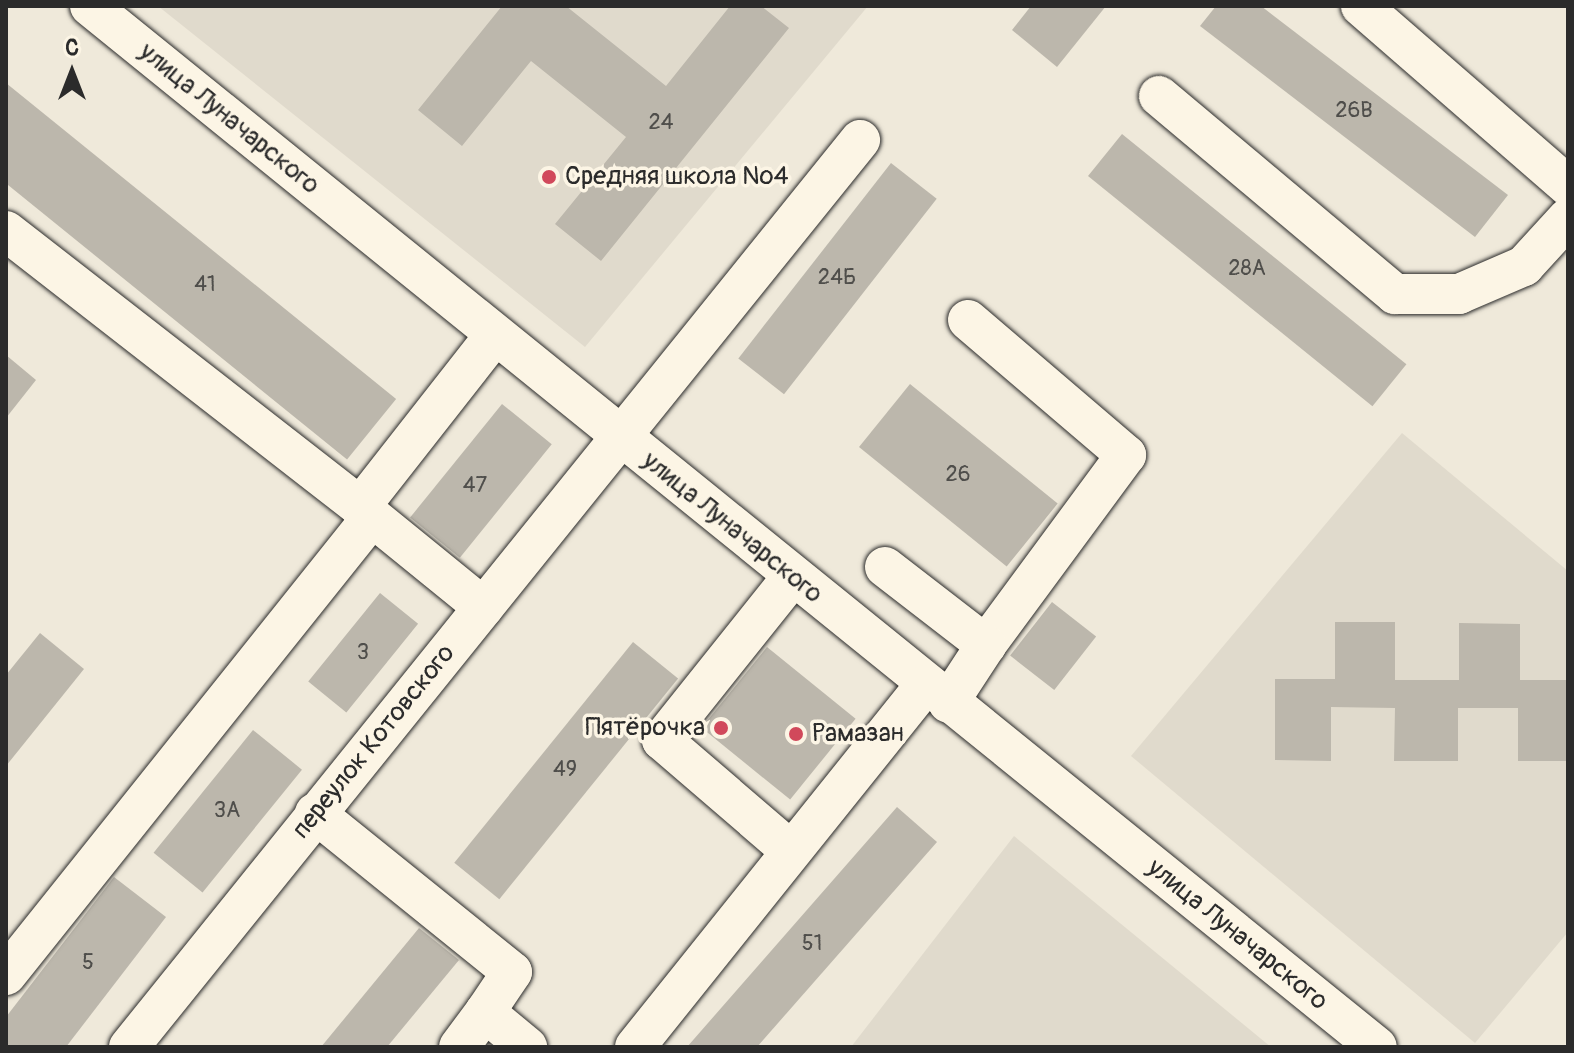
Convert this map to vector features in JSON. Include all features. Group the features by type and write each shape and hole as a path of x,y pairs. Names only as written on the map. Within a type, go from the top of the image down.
{"street":[{"path":"1361,6 1568,186"},
{"name":"улица Луначарского","path":"106,11 495,335 1377,1047"},
{"path":"1159,96 1395,294 1459,294 1524,266 1568,218"},
{"name":"переулок Котовского","path":"129,1047 860,140"},
{"path":"6,231 483,607"},
{"path":"635,1047 791,851 936,694 986,645 1126,455 968,320"},
{"path":"6,975 366,512 495,335"},
{"path":"885,567 986,645"},
{"path":"791,851 662,740 792,577"},
{"path":"315,813 512,972 459,1047"},
{"path":"485,1012 527,1047"}],"shaded area":[{"name":"Средняя школа №4","path":"158,6 868,6 585,347"},
{"path":"1402,433 1568,571 1568,932 1475,1043 1131,756"},
{"path":"1014,836 1271,1047 851,1047"}],"building":[{"path":"502,6 566,6 666,86 730,6 761,6 789,28 601,261 555,224 626,137 531,61 462,146 418,110"},
{"path":"1031,6 1106,6 1057,67 1012,30"},
{"path":"1216,6 1261,6 1508,195 1475,237 1200,26"},
{"path":"6,83 396,399 347,460 6,183"},
{"path":"1122,134 1406,364 1372,406 1088,176"},
{"path":"891,163 937,199 784,394 738,358"},
{"path":"6,355 36,380 6,418"},
{"path":"910,384 1058,504 1007,567 859,447"},
{"path":"502,404 552,444 460,558 410,517"},
{"path":"380,593 418,624 346,712 308,682"},
{"path":"1052,602 1096,636 1054,690 1010,656"},
{"path":"1335,622 1395,622 1395,680 1459,680 1459,623 1520,624 1520,680 1568,680 1568,761 1518,761 1518,708 1458,708 1458,761 1394,761 1395,708 1331,707 1331,761 1275,760 1275,679 1335,679"},
{"path":"40,633 84,669 6,766 6,675"},
{"path":"633,642 678,679 499,899 454,863"},
{"path":"767,647 856,719 790,800 702,728"},
{"path":"253,730 302,770 203,892 154,853"},
{"path":"897,807 937,842 757,1047 687,1047"},
{"path":"114,877 166,917 66,1047 6,1047 6,1017"},
{"path":"419,928 459,960 387,1047 321,1047"}],"place":[{"name":"Средняя школа №4","path":"549,177"},
{"name":"Пятёрочка","path":"721,728"},
{"name":"Рамазан","path":"796,734"}]}
